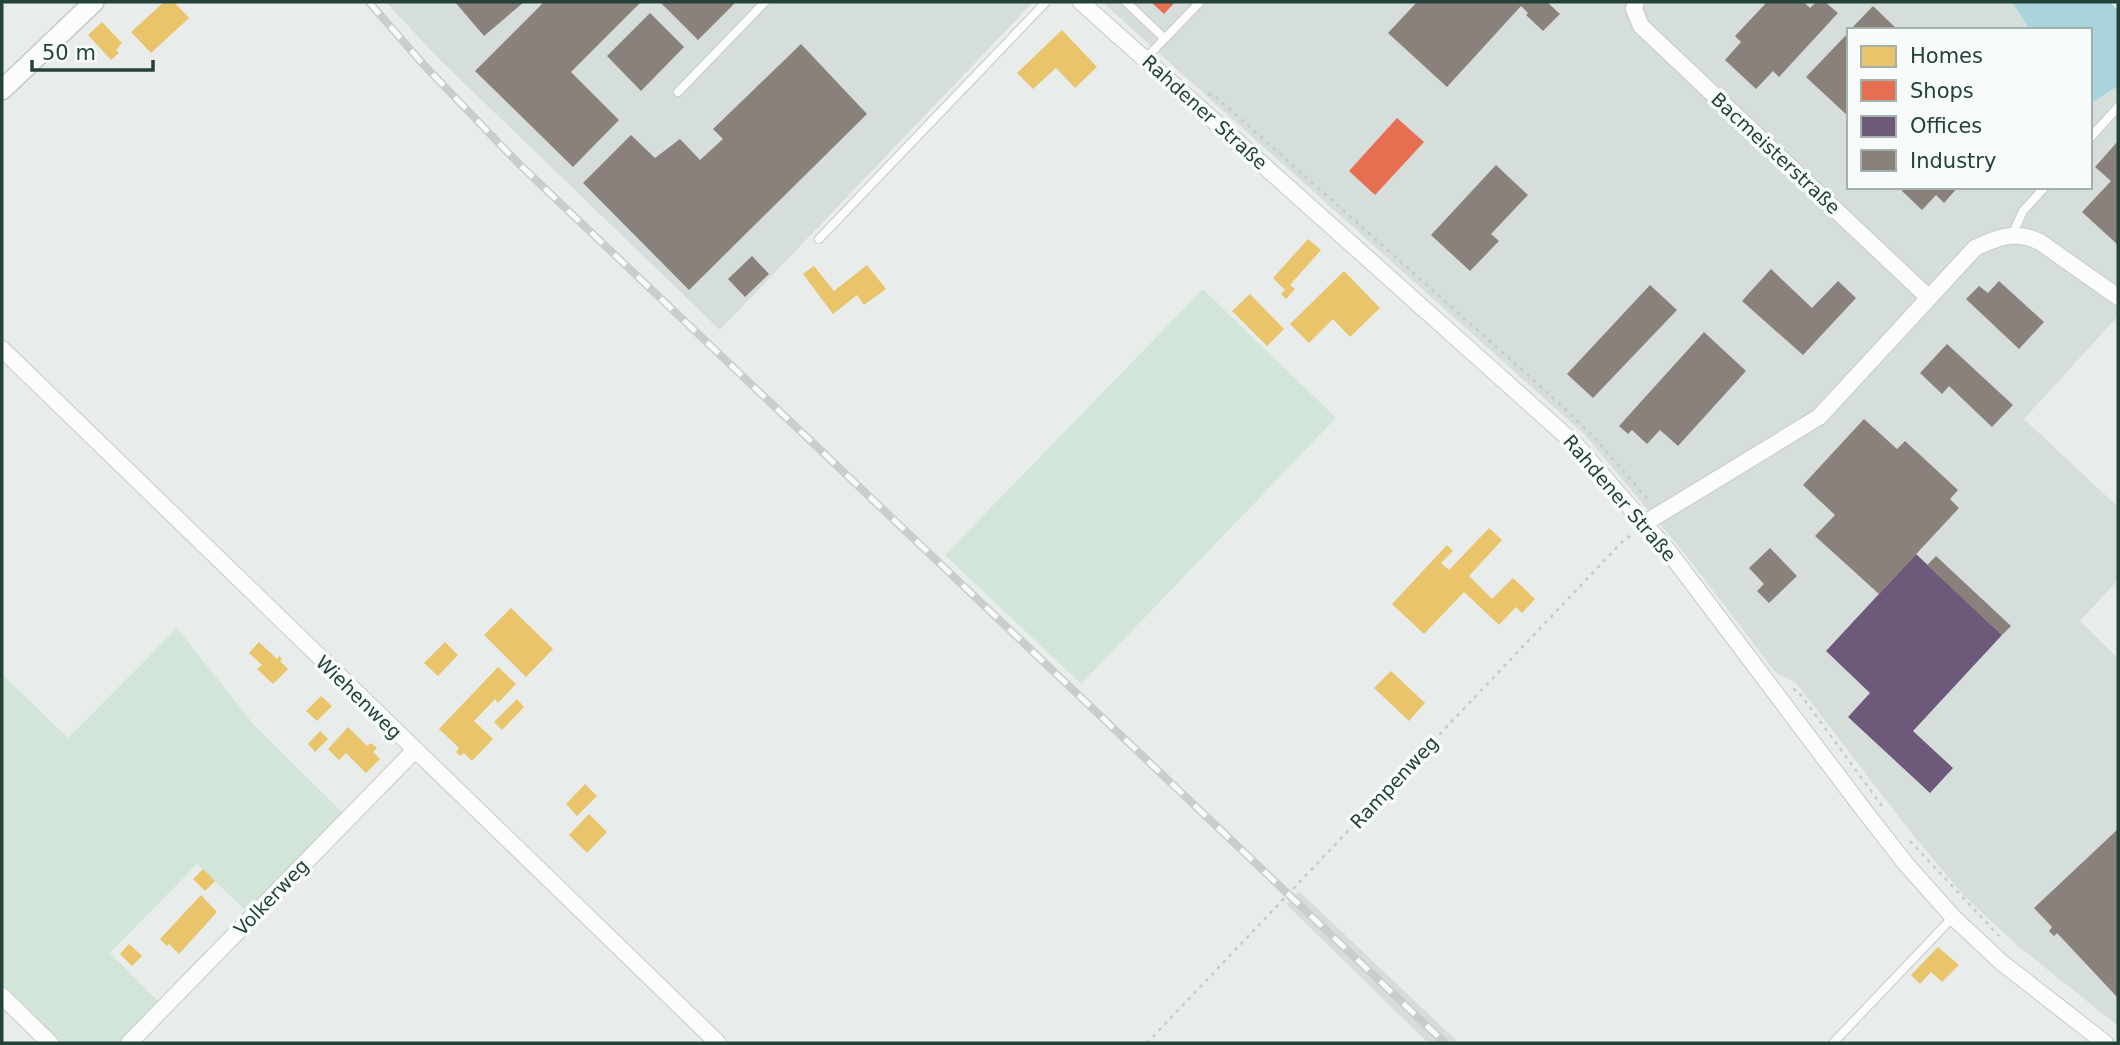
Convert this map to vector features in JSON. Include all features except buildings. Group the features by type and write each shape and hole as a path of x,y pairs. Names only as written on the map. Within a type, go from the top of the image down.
{"street":[{"path":"2,90 94,2"},
{"name":"Rahdener Straße","path":"1081,2 1576,445 1645,523 1882,834 1953,917 2001,962 2105,1043"},
{"name":"Bacmeisterstraße","path":"1636,2 1634,9 1641,26 1929,298"},
{"path":"1645,523 1819,417 1975,248 1996,238 2027,236 2040,242 2118,297"},
{"name":"Wiehenweg","path":"2,349 718,1043"},
{"name":"Volkerweg","path":"129,1043 414,751"},
{"path":"2,996 50,1043"}],"lane":[{"path":"678,92 765,2"},
{"path":"819,239 1046,2"},
{"path":"1126,2 1164,38"},
{"path":"1145,59 1200,2"},
{"path":"2092,136 2118,107"},
{"path":"2012,235 2023,211 2043,189"},
{"path":"1833,1043 1953,917"}],"path":[{"name":"Rampenweg","path":"1147,1043 1620,543 1645,523"},
{"path":"1790,687 1798,691 1885,810"},
{"path":"1910,841 2004,941"}],"shaded area":[{"path":"386,2 1033,2 720,330 437,57"},
{"path":"1102,2 2012,2 2029,28 1847,28 1847,189 2092,189 2092,103 2118,86 2118,316 2024,419 2118,507 2118,580 2080,621 2118,658 2118,1026 2018,946 1964,896 1913,835 1796,683 1776,673 1685,554 1585,435"},
{"path":"1299,891 1459,1043 1428,1043 1286,904"}],"green space":[{"path":"1203,289 1336,418 1081,684 945,555"},
{"path":"177,628 255,726 344,814 247,912 197,864 110,953 159,1002 122,1043 59,1043 2,987 2,674 68,738"}],"water":[{"path":"2012,2 2110,2 2118,11 2118,86 2092,103 2092,28 2029,28"}],"railway":[{"path":"369,2 423,64 518,163 1445,1043"}]}
